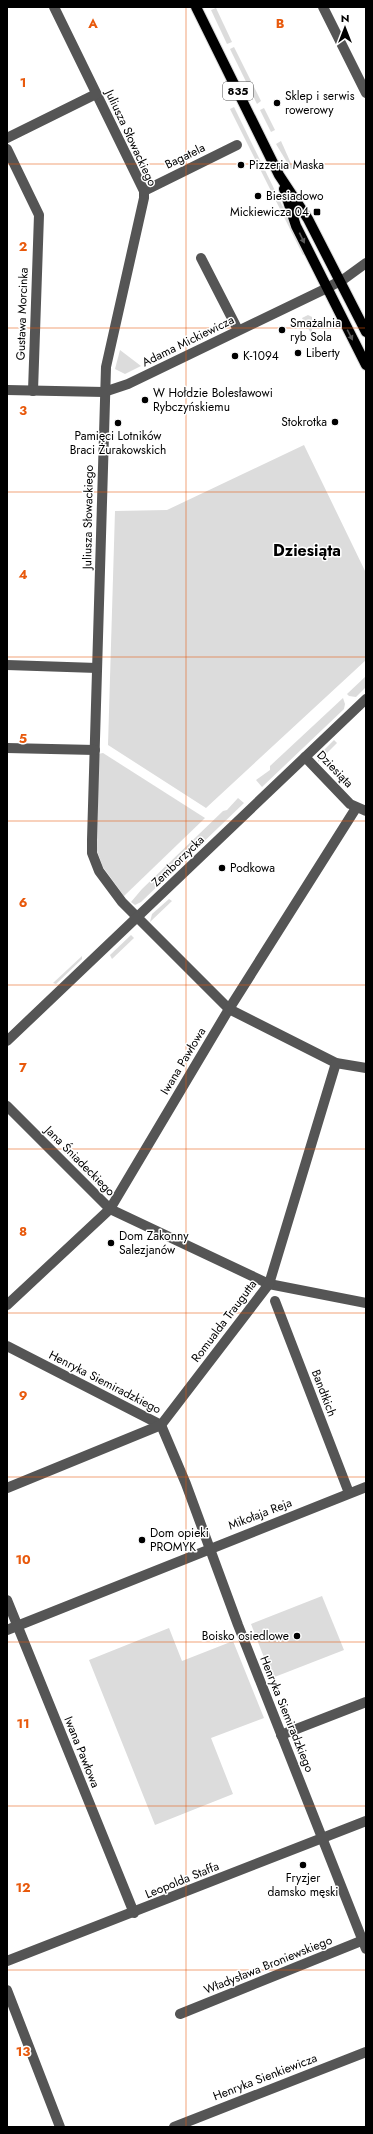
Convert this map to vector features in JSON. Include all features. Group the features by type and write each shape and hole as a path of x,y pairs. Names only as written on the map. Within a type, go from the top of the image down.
{"main road":[{"name":"835","path":"196,7 279,175 308,219 366,332"},
{"name":"835","path":"279,175 296,226 366,365"}],"street":[{"name":"Juliusza Słowackiego","path":"54,7 144,191 144,198 106,367 104,392 92,840 94,857 99,871 137,918 229,1009 336,1063 366,1068"},
{"path":"323,7 366,93"},
{"path":"7,138 96,94"},
{"name":"Bagatela","path":"144,191 237,145"},
{"name":"Gustawa Morcinka","path":"7,149 39,215 33,391"},
{"path":"202,258 238,330"},
{"name":"Adama Mickiewicza","path":"7,390 104,392 128,384 340,281 366,263"},
{"path":"7,665 97,668"},
{"name":"Zemborzycka","path":"7,1041 366,699"},
{"path":"7,748 95,750"},
{"name":"Dziesiąta","path":"305,757 350,804 361,810"},
{"name":"Iwana Pawłowa","path":"7,1306 110,1209 229,1009 361,810"},
{"name":"Romualda Traugutta","path":"161,1425 269,1284 336,1063"},
{"name":"Jana Śniadeckiego","path":"7,1106 110,1209 269,1284 366,1303"},
{"name":"Bandtkich","path":"275,1301 349,1493"},
{"name":"Henryka Siemiradzkiego","path":"7,1346 161,1425 322,1838 365,1943"},
{"path":"7,1488 161,1425"},
{"name":"Mikołaja Reja","path":"12,1628 366,1487"},
{"name":"Iwana Pawłowa","path":"7,1600 12,1628 134,1913"},
{"path":"282,1735 366,1702"},
{"name":"Leopolda Staffa","path":"7,1961 134,1913 366,1821"},
{"name":"Władysława Broniewskiego","path":"180,2014 365,1943"},
{"path":"7,1990 60,2127"},
{"name":"Henryka Sienkiewicza","path":"174,2127 366,2052"}],"shaded area":[{"path":"216,8 232,42 227,44 211,10"},
{"path":"234,47 261,101 257,104 230,49"},
{"path":"234,107 306,254 303,255 230,109"},
{"path":"264,108 275,130 271,132 260,110"},
{"path":"281,141 293,168 291,169 276,144"},
{"path":"308,315 312,317 312,335 302,318"},
{"path":"120,350 141,366 125,374 115,369"},
{"path":"304,445 366,573 366,660 206,808 108,745 115,511 167,510"},
{"path":"366,676 366,687 356,697 349,696 347,694"},
{"path":"343,698 345,704 344,709 262,787 256,780 270,770 270,766"},
{"path":"334,740 337,743 318,762 318,756"},
{"path":"103,753 205,818 124,896 103,867 97,851 98,754"},
{"path":"238,798 244,803 141,902 135,905 131,902 142,889"},
{"path":"169,899 172,901 150,922 152,914"},
{"path":"131,935 134,938 112,959 110,955"},
{"path":"82,956 82,959 56,984 53,983"},
{"path":"322,1596 344,1650 272,1678 251,1624"},
{"path":"169,1628 182,1661 233,1641 264,1718 211,1738 233,1794 155,1825 89,1660"}],"place":[{"name":"Sklep i serwis rowerowy","path":"277,103"},
{"name":"Pizzeria Maska","path":"241,165"},
{"name":"Biesiadowo","path":"258,196"},
{"name":"Mickiewicza 04","path":"317,212"},
{"name":"Smażalnia ryb Sola","path":"282,330"},
{"name":"Liberty","path":"298,353"},
{"name":"K-1094","path":"235,356"},
{"name":"W Hołdzie Bolesławowi Rybczyńskiemu","path":"145,400"},
{"name":"Stokrotka","path":"335,422"},
{"name":"Pamięci Lotników Braci Żurakowskich","path":"118,423"},
{"name":"Podkowa","path":"222,868"},
{"name":"Dom Zakonny Salezjanów","path":"111,1243"},
{"name":"Dom opieki PROMYK","path":"142,1540"},
{"name":"Boisko osiedlowe","path":"297,1636"},
{"name":"Fryzjer damsko męski","path":"303,1865"}],"district":[{"name":"Dziesiąta","path":"307,550"}]}
